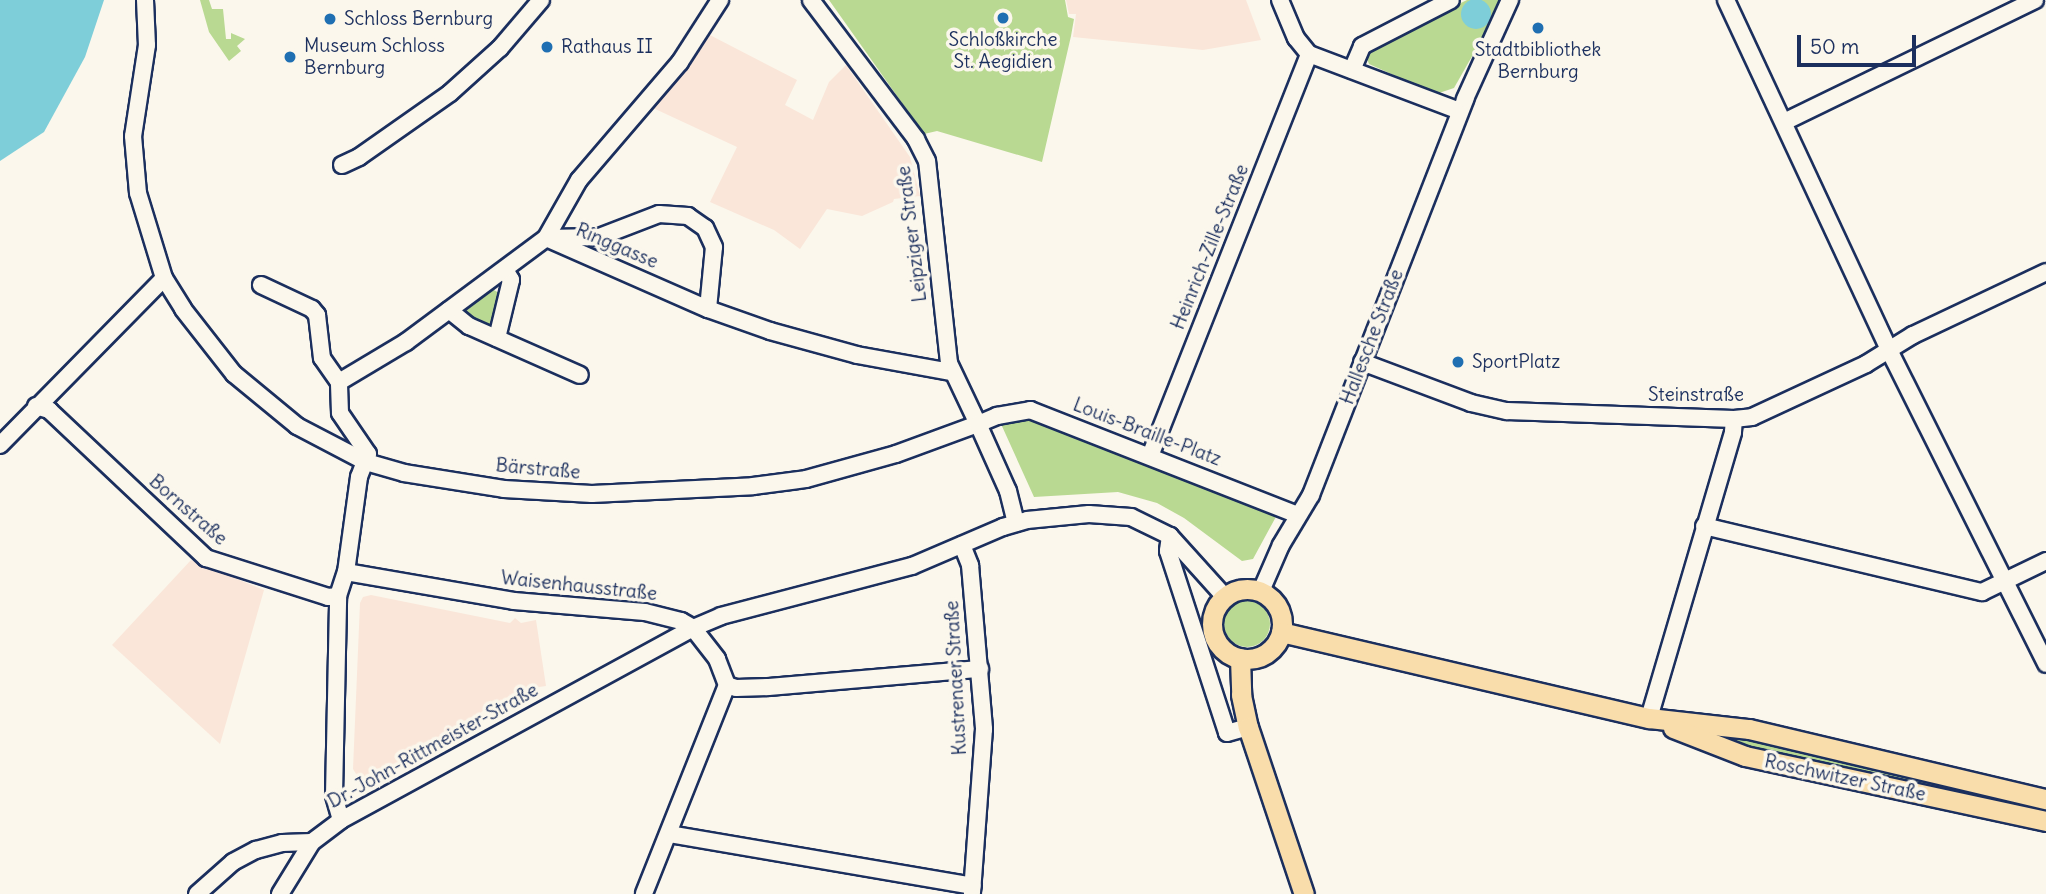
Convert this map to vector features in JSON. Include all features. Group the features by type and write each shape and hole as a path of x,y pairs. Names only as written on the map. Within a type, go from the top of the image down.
{"main road":[{"path":"1242,589 1261,591 1279,608 1281,632 1266,653 1241,658 1223,649 1213,632 1214,613 1225,597 1242,589"},
{"name":"Roschwitzer Straße","path":"1281,632 1649,718 1749,729 2046,799"},
{"path":"1241,658 1241,695 1248,727 1304,894"},
{"name":"Roschwitzer Straße","path":"1649,718 1745,756 2046,821"}],"street":[{"name":"Bärstraße","path":"145,0 147,45 133,136 138,193 164,278 201,335 249,388 297,426 366,462 404,473 532,492 678,492 785,483 830,474 978,424"},
{"path":"342,165 359,157 450,93 500,48 541,0"},
{"path":"339,382 394,350 506,271 546,238 579,180 680,62 720,0"},
{"name":"Leipziger Straße","path":"811,0 916,139 927,161 946,348 951,372"},
{"path":"1280,0 1296,38 1309,54 1460,111"},
{"path":"1352,70 1362,46 1451,0"},
{"name":"Hallesche Straße","path":"1261,591 1274,558 1311,495 1460,111 1510,0"},
{"path":"1726,0 1889,350 2046,664"},
{"path":"1784,122 2035,0"},
{"name":"Heinrich-Zille-Straße","path":"1150,456 1309,54"},
{"name":"Ringgasse","path":"546,238 599,237 659,214 688,215 705,228 714,247 708,309"},
{"name":"Ringgasse","path":"546,238 708,309 770,331 827,348 951,372"},
{"path":"497,338 511,280 506,271"},
{"name":"Steinstraße","path":"1362,362 1471,403 1507,411 1734,419 1752,417 1889,350 1913,335 2046,272"},
{"path":"0,446 36,406 164,278"},
{"path":"261,285 312,309 317,315 322,358 339,382 340,413 367,449 366,462 359,477 346,572 338,596 334,795 341,820"},
{"path":"443,315 580,375"},
{"path":"951,372 1008,491 1016,523"},
{"name":"Bornstraße","path":"36,406 49,410 206,558 328,597 338,596"},
{"name":"Louis-Braille-Platz","path":"978,424 997,416 1030,410 1298,515"},
{"path":"1649,718 1733,432 1734,419"},
{"path":"644,894 727,685 717,659 693,628 731,613 891,573 1016,523 1089,514 1118,514 1144,521 1170,536 1225,597"},
{"path":"1704,526 1982,592 2046,561"},
{"path":"1170,536 1168,551 1227,733 1248,727"},
{"name":"Kustrenaer Straße","path":"962,545 970,565 984,731 972,890"},
{"name":"Waisenhausstraße","path":"346,572 514,601 645,612 681,621 693,628"},
{"name":"Dr.-John-Rittmeister-Straße","path":"312,842 341,820 693,628"},
{"path":"727,685 736,688 768,687 980,669"},
{"path":"669,834 972,890"},
{"path":"197,894 233,862 256,850 282,843 312,842"},
{"path":"280,894 312,842"}],"shaded area":[{"path":"1066,0 1246,0 1261,40 1203,50 1073,37 1076,14 1069,14"},
{"path":"706,33 797,80 785,105 813,120 829,82 846,65 910,157 920,196 894,199 893,202 862,216 827,209 800,249 774,230 710,202 737,147 653,108"},
{"path":"191,560 264,590 220,744 112,645"},
{"path":"371,595 510,623 515,618 521,623 536,620 546,686 532,688 527,696 521,692 481,712 484,718 373,780 358,777 353,769 360,603 363,597"}],"green space":[{"path":"200,0 209,0 212,9 223,9 226,39 231,39 231,33 245,39 237,46 241,51 229,61 209,32"},
{"path":"829,0 1065,0 1068,17 1074,19 1042,162 937,131 924,134"},
{"path":"1467,0 1504,0 1454,88 1436,94 1369,64 1366,56 1374,45"},
{"path":"492,289 501,294 491,330 462,311"},
{"path":"1021,417 1278,513 1253,559 1242,561 1184,518 1157,503 1118,492 1034,497 1001,424"},
{"path":"1247,601 1256,602 1263,608 1269,615 1269,633 1263,640 1256,646 1247,647 1238,646 1231,640 1225,633 1224,624 1225,615 1231,608 1238,602"},
{"path":"1695,729 1746,733 2046,804 2046,814 1754,752"}],"water":[{"path":"1476,-1 1487,3 1491,14 1487,25 1476,29 1465,25 1461,14 1465,3"},
{"path":"0,0 104,0 85,57 44,132 0,161"}],"place":[{"name":"Schloßkirche St. Aegidien","path":"1003,18"},
{"name":"Schloss Bernburg","path":"330,19"},
{"name":"Stadtbibliothek Bernburg","path":"1538,28"},
{"name":"Rathaus II","path":"547,47"},
{"name":"Museum Schloss Bernburg","path":"290,57"},
{"name":"SportPlatz","path":"1458,362"}]}
